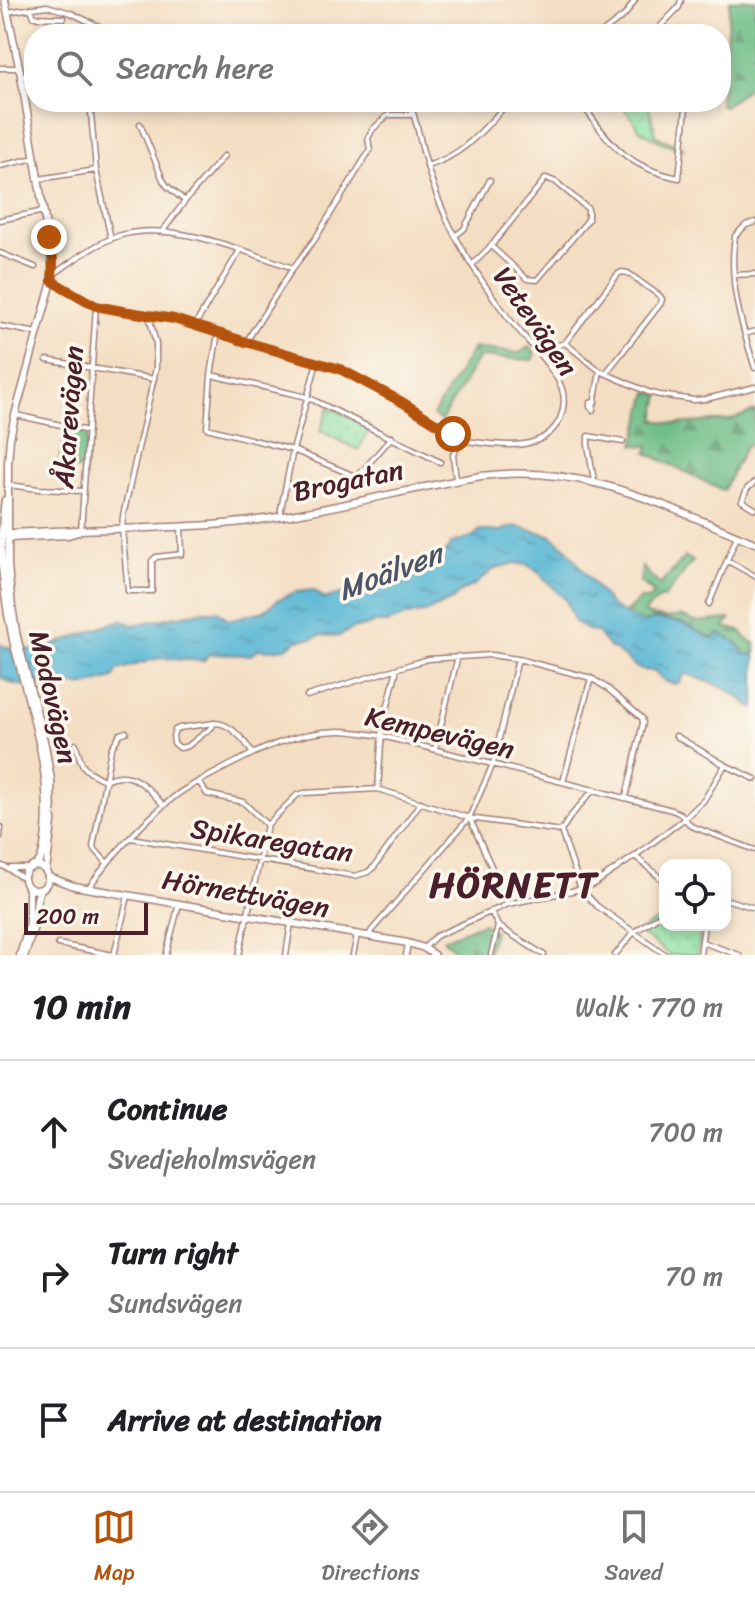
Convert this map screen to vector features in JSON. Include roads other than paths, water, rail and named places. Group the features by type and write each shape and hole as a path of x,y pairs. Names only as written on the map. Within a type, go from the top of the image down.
{"main road":[{"path":"5,0 24,95"},
{"path":"3,536 9,448 15,415 53,278 27,112"},
{"name":"Brogatan","path":"3,536 68,530 224,524 281,517 456,480 531,472 594,481 629,492 755,543"},
{"name":"Modovägen","path":"3,536 0,557 15,637 45,745 51,780 48,874"},
{"name":"Modovägen","path":"3,536 15,637"},
{"name":"Modovägen","path":"30,696 44,767 47,822 43,854 39,863 31,868"},
{"path":"40,867 48,874 37,895 34,926 22,955 30,910 29,888 24,879 31,868 40,867"},
{"name":"Hörnettvägen","path":"48,874 74,886 408,943 434,955"},
{"path":"29,888 74,886"}],"street":[{"path":"613,24 625,15 635,0"},
{"path":"663,24 679,7 681,0"},
{"path":"7,12 47,6 94,24"},
{"path":"31,8 34,17 64,18"},
{"path":"0,68 24,73"},
{"path":"91,112 96,170 111,239"},
{"name":"Vetevägen","path":"413,112 441,207 455,236 506,314 562,387 562,413 556,427 545,437 520,444 460,442"},
{"path":"427,166 453,156 475,139 500,112"},
{"path":"588,112 630,160 649,170 679,178 686,112"},
{"path":"246,342 370,150 368,138 373,129 388,115 414,115"},
{"path":"140,124 163,180 185,201"},
{"path":"162,232 224,156"},
{"path":"0,166 35,158"},
{"path":"39,179 96,170"},
{"path":"473,264 546,178 556,182 588,209 588,220 537,280 527,279 491,246"},
{"path":"455,236 464,229 490,180"},
{"path":"0,220 44,211"},
{"path":"755,222 746,225 735,236 734,275 738,311 755,368"},
{"path":"293,268 201,238 162,232 134,232 90,250 53,278 96,306 174,319 340,369 445,428 460,442 453,455 456,480"},
{"path":"195,325 240,250"},
{"path":"0,253 35,267"},
{"path":"537,352 565,343 622,272 660,296 661,303 603,372 595,402"},
{"path":"734,275 755,274"},
{"name":"Åkarevägen","path":"81,531 96,306"},
{"path":"149,316 156,344 156,368 123,516 128,591 152,591 152,561 156,557 182,554 181,525"},
{"path":"0,326 37,333"},
{"path":"745,334 755,331"},
{"path":"218,333 207,428 293,450 357,477 392,437"},
{"path":"565,343 603,372 648,392 682,399 706,399 755,387"},
{"path":"47,360 154,379"},
{"path":"281,517 293,450 317,362"},
{"path":"211,375 307,397 440,462"},
{"path":"15,415 88,431"},
{"path":"594,481 588,436 623,442"},
{"path":"755,482 747,489 742,501 755,509"},
{"path":"8,485 83,491"},
{"path":"709,604 737,536"},
{"path":"728,561 755,576"},
{"path":"307,696 428,659 458,656 491,655 518,659 591,678 642,718 626,797"},
{"path":"435,749 458,656"},
{"path":"368,936 469,818 493,764 518,659"},
{"path":"378,789 382,736 397,669"},
{"path":"563,782 591,678"},
{"path":"214,723 188,746 180,748 174,743 175,730 214,723 226,724 252,753"},
{"name":"Kempevägen","path":"88,888 130,838 184,790 279,741 340,731 382,736 680,812 691,826 755,850"},
{"path":"107,863 93,847 111,749 120,734 126,732"},
{"path":"676,736 755,779"},
{"path":"76,744 83,768 107,780"},
{"path":"424,948 436,936 508,904 594,884 684,819 704,800 725,765"},
{"path":"107,780 112,776 143,782 164,806"},
{"path":"199,782 207,794 243,802 267,825"},
{"path":"239,955 267,825 297,795 378,789 469,818 561,831"},
{"path":"561,831 594,789"},
{"name":"Spikaregatan","path":"130,838 346,875 362,875 374,867 421,802"},
{"path":"469,818 508,904"},
{"path":"0,837 1,827"},
{"path":"561,831 581,889 597,906 666,955"},
{"path":"635,856 659,877"},
{"path":"0,865 24,879"},
{"path":"7,868 31,868"},
{"path":"58,944 114,955 128,896"},
{"path":"731,901 755,908"},
{"path":"166,955 179,904"},
{"path":"491,911 498,926 544,955"},
{"path":"615,955 634,932 659,916"},
{"path":"286,955 291,923"},
{"path":"491,955 498,926"},
{"path":"700,955 703,931"},
{"path":"353,955 357,935"},
{"path":"702,942 739,955"},
{"path":"406,955 408,943"}],"water":[{"path":"514,526 550,535 565,547 611,606 634,619 682,623 712,638 719,634 728,637 746,654 755,656 755,709 728,690 691,675 684,674 680,682 674,684 664,681 655,671 641,670 609,647 597,632 575,622 566,600 539,573 528,565 515,563 494,569 454,599 424,613 352,629 339,636 320,635 298,640 286,648 258,649 251,655 209,654 203,661 159,658 117,670 114,678 88,685 15,685 0,677 0,644 38,651 121,620 132,625 218,611 228,620 264,611 279,599 296,592 314,590 324,599 394,581 408,569 431,563 452,543 474,536 480,530 498,532"}],"district":[{"name":"HÖRNETT","path":"514,884"}],"water label":[{"name":"Moälven","path":"390,572"}]}
